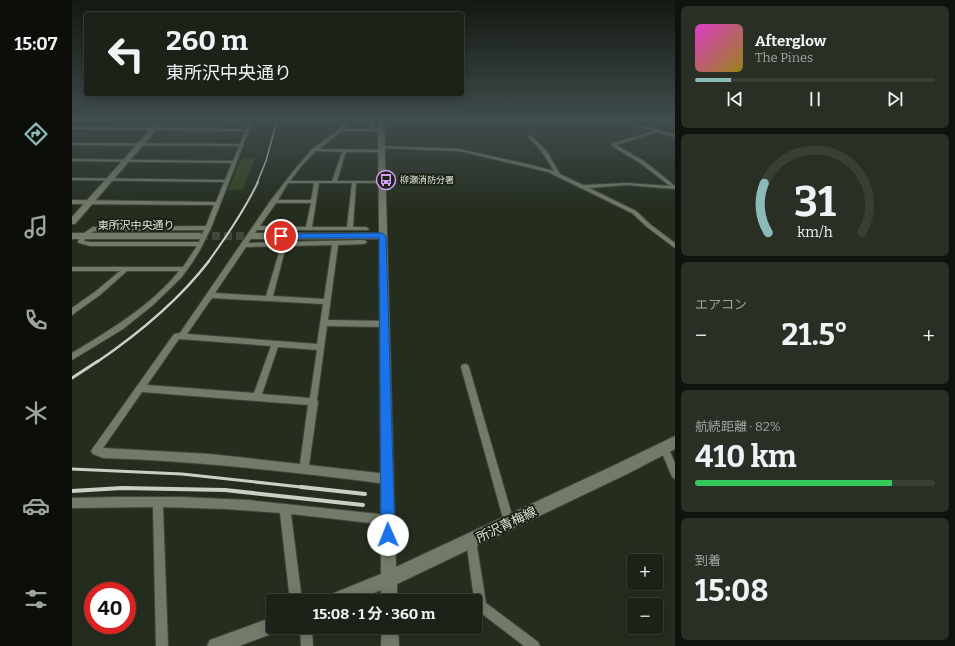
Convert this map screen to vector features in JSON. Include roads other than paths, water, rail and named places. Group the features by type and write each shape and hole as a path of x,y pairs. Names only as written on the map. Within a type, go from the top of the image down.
{"street":[{"path":"72,222 135,150"},
{"path":"72,357 137,314 169,286 184,269 208,228 239,150"},
{"path":"182,336 273,201 314,150"},
{"path":"318,150 360,150"},
{"path":"381,150 389,594"},
{"path":"460,150 536,167 558,174 581,187 634,212 649,226 675,246"},
{"path":"543,150 558,174"},
{"path":"622,150 642,162 675,188"},
{"path":"334,182 344,151"},
{"path":"72,160 234,162"},
{"path":"72,179 227,181"},
{"path":"287,182 382,182"},
{"path":"309,228 317,182"},
{"path":"350,228 354,183"},
{"path":"581,187 627,184 675,188"},
{"path":"273,201 314,202"},
{"path":"72,202 218,204"},
{"path":"83,236 93,229 208,228"},
{"path":"253,232 309,228 366,229"},
{"path":"253,232 382,236"},
{"name":"東所沢中央通り","path":"72,236 200,240"},
{"path":"243,245 364,242"},
{"path":"304,468 334,243"},
{"path":"269,298 284,244"},
{"path":"72,269 184,269"},
{"path":"72,312 126,269"},
{"path":"210,295 326,302"},
{"path":"72,304 83,304"},
{"path":"324,323 384,324"},
{"path":"320,347 177,336 96,451 103,453 166,454 387,478"},
{"path":"257,397 275,344"},
{"path":"465,367 509,522"},
{"path":"140,388 314,402"},
{"path":"670,445 675,474"},
{"name":"所沢青梅線","path":"352,594 389,579 670,445"},
{"path":"158,502 162,646"},
{"path":"72,503 208,503 285,509 388,520"},
{"path":"285,509 295,594"},
{"path":"471,540 481,606 534,646"},
{"path":"216,646 266,628"},
{"path":"306,634 307,646"},
{"path":"390,634 390,646"}],"tunnel":[{"path":"200,236 252,236"}],"railway":[{"path":"257,183 269,150"},
{"path":"208,262 235,223 258,182"},
{"path":"97,362 128,340 157,316 185,289 209,261"},
{"path":"72,378 98,361"},
{"path":"72,469 182,474 310,488"},
{"path":"301,487 365,494"},
{"path":"72,491 122,488 225,490 363,505"}],"place":[{"name":"柳瀬消防分署","path":"386,180"}]}
